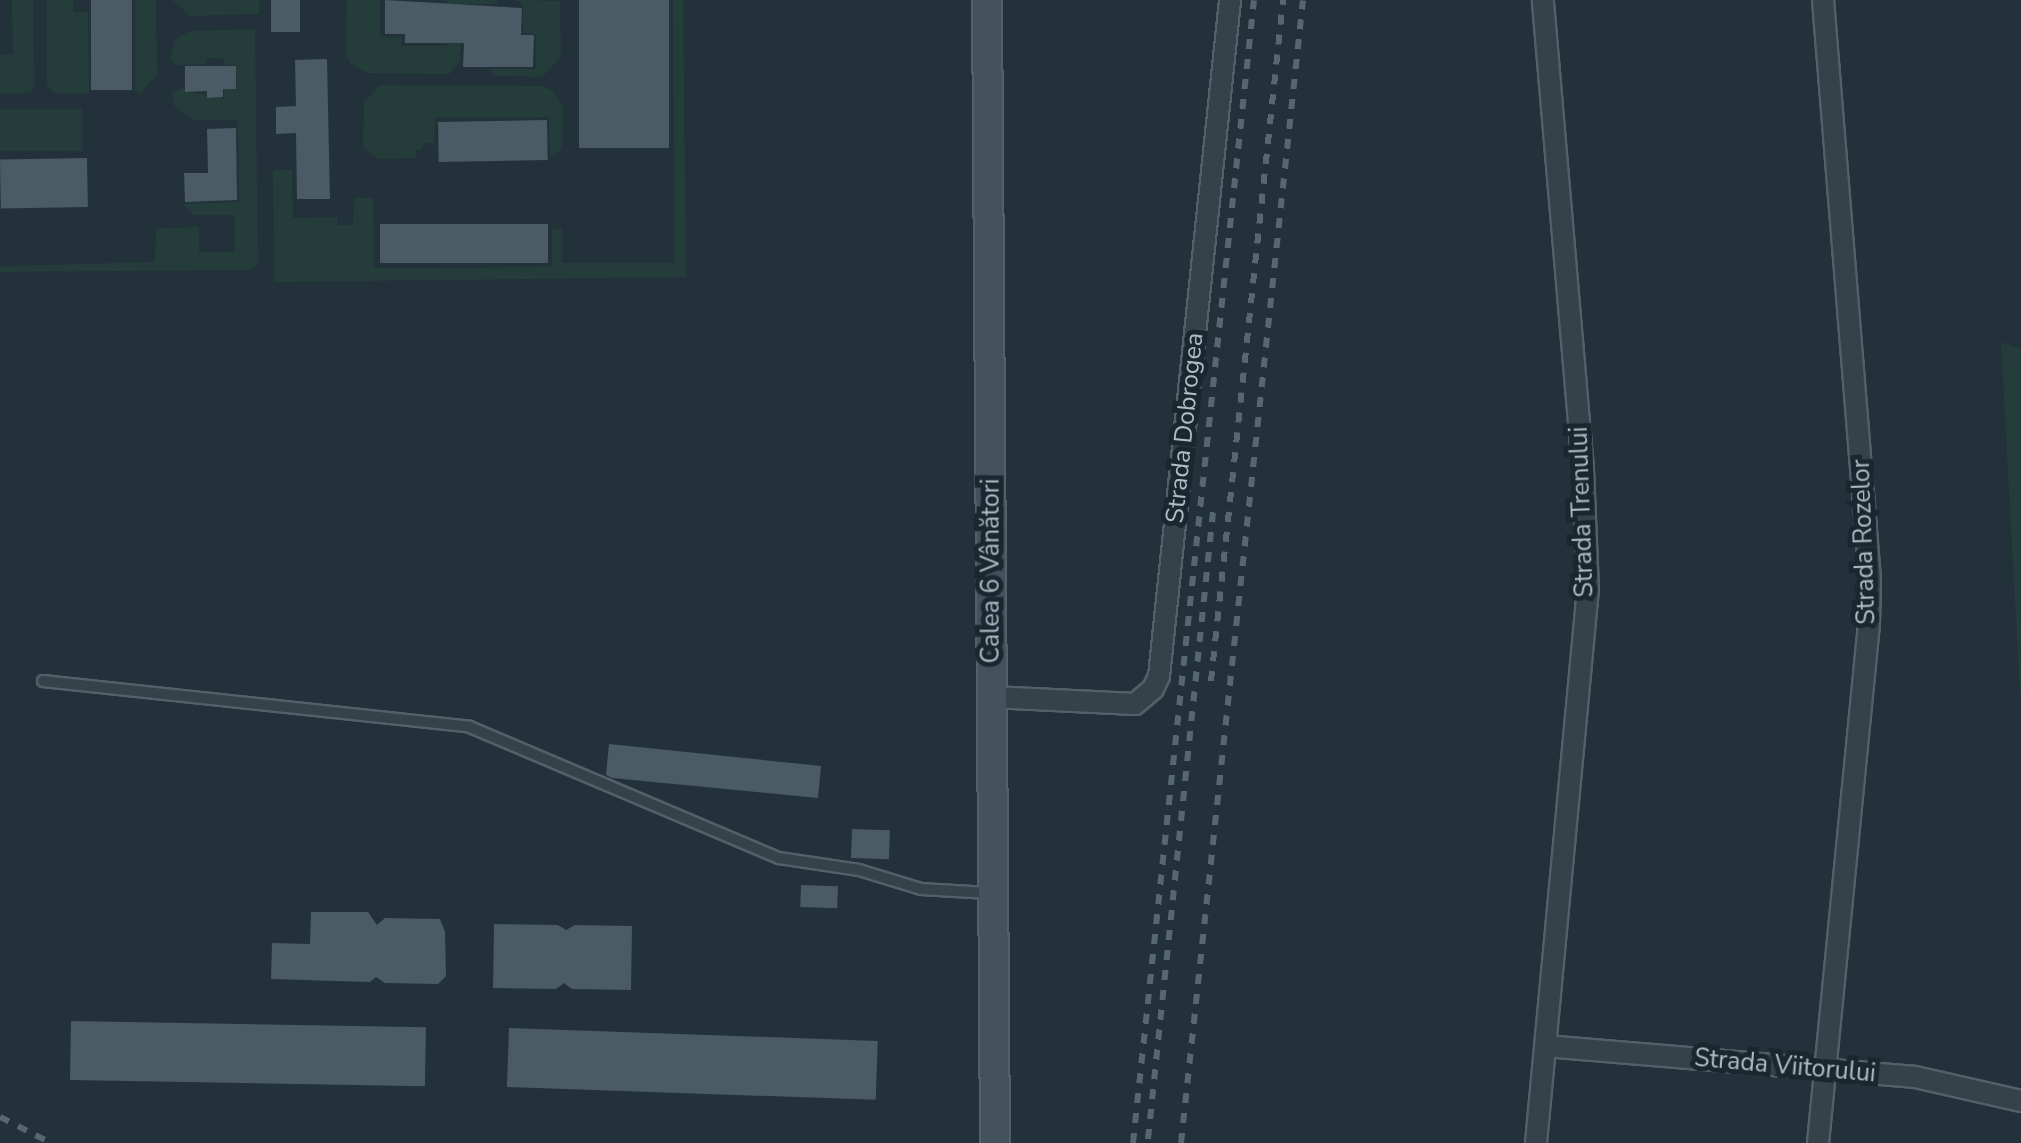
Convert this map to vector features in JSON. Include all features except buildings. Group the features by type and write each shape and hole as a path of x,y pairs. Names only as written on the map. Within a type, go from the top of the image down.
{"main road":[{"name":"Calea 6 Vânători","path":"987,0 995,1143"}],"street":[{"name":"Strada Dobrogea","path":"992,697 1134,704 1152,689 1158,676 1230,0"},
{"name":"Strada Trenului","path":"1536,1143 1588,589 1583,469 1543,0"},
{"name":"Strada Rozelor","path":"1818,1143 1869,624 1870,579 1823,0"},
{"name":"Strada Viitorului","path":"1546,1046 1916,1077 2021,1102"}],"lane":[{"path":"43,681 470,726 779,858 860,870 921,889 993,893"}],"green space":[{"path":"12,0 33,0 34,87 30,93 0,93 0,55 13,54"},
{"path":"47,0 73,0 73,12 88,12 89,93 54,93 47,85"},
{"path":"135,0 156,0 157,75 141,93 135,92"},
{"path":"172,0 259,0 259,14 190,16"},
{"path":"347,0 380,0 380,37 401,38 401,46 447,46 447,0 497,0 497,4 461,4 460,61 449,74 367,73 351,64 346,55"},
{"path":"517,0 560,1 561,57 542,77 496,76 488,69 536,69 536,34 523,33 523,5"},
{"path":"673,0 683,0 686,277 274,282 273,170 292,170 293,218 337,217 337,225 353,225 354,198 373,198 374,268 552,267 552,229 562,229 562,263 674,263"},
{"path":"255,29 258,265 248,270 0,272 0,266 155,262 156,228 199,227 199,252 235,252 235,215 193,215 183,204 239,202 238,120 195,120 175,107 171,93 184,87 185,92 224,98 224,89 237,89 236,65 224,65 223,58 207,58 206,64 176,65 170,57 175,40 190,31"},
{"path":"380,85 541,86 552,90 563,106 562,149 550,158 549,117 435,118 434,143 424,143 422,149 416,150 416,158 377,159 363,147 364,102"},
{"path":"0,109 82,109 82,151 0,151"},
{"path":"2001,342 2021,349 2021,693 2020,693"}],"railway":[{"path":"1133,1143 1254,0"},
{"path":"1211,681 1283,0"},
{"path":"1181,1143 1303,0"},
{"path":"1148,1139 1214,502"},
{"path":"0,1117 51,1143"}]}
